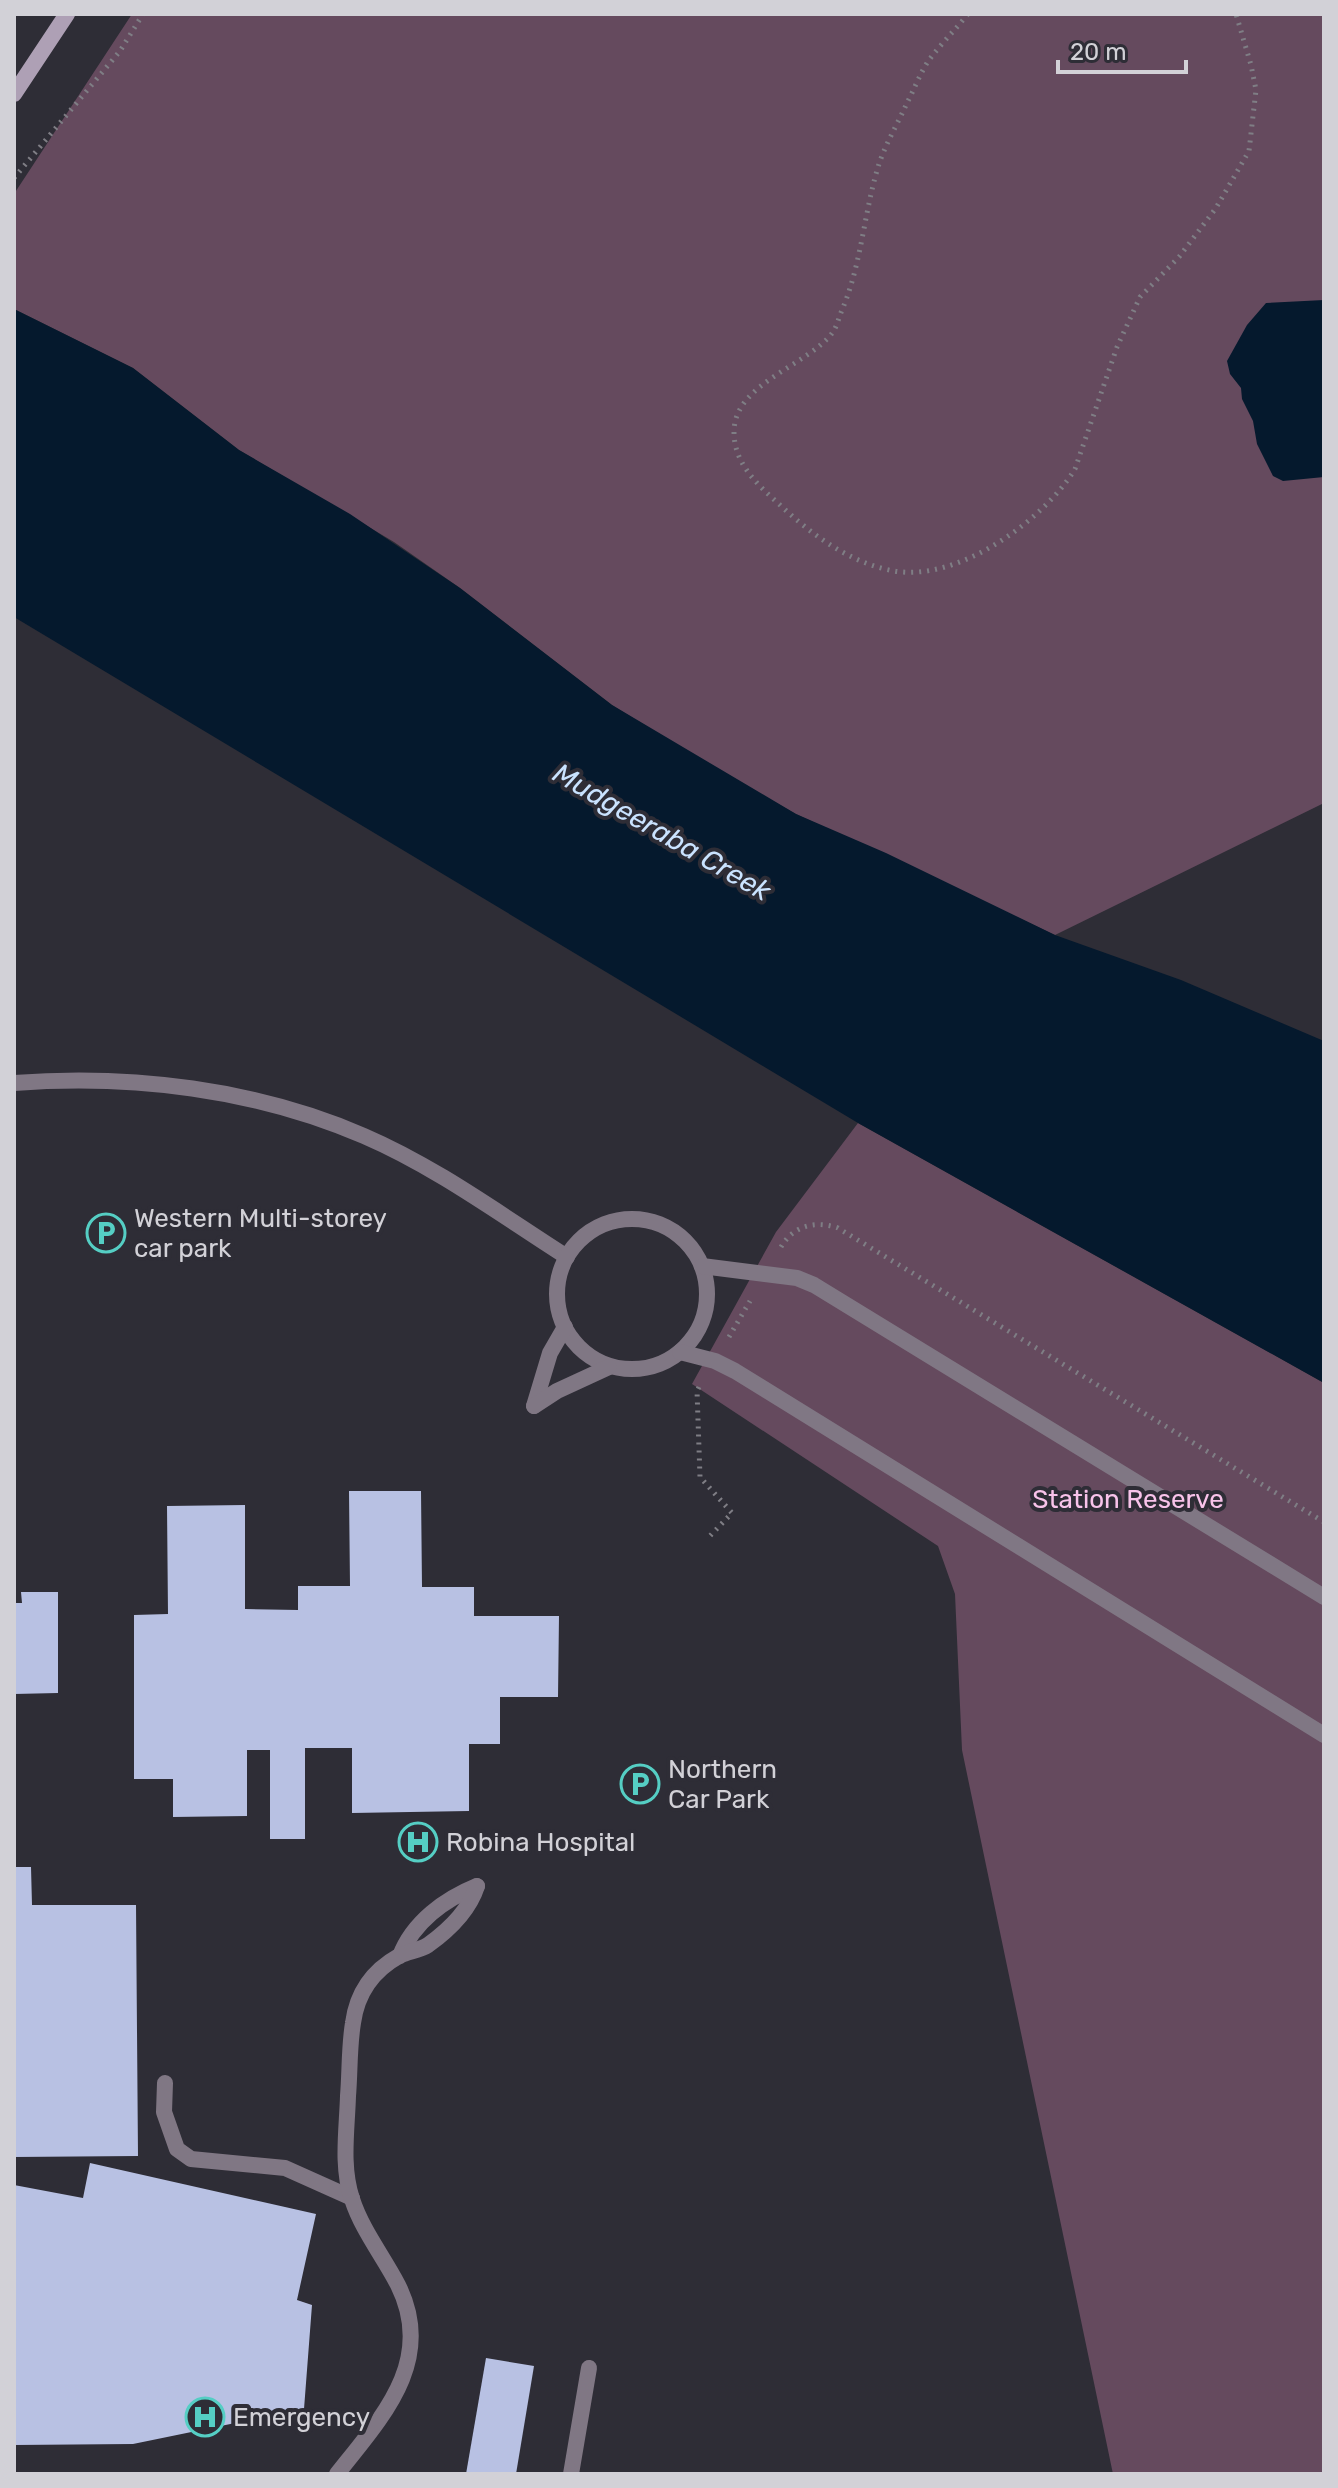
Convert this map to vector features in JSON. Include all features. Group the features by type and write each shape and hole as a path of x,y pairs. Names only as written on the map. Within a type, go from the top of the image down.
{"main road":[{"path":"14,94 67,14"}],"lane":[{"path":"14,1083 63,1079 169,1085 248,1100 328,1121 408,1158 567,1257"},
{"path":"622,1219 647,1220 670,1229 689,1245 702,1266 708,1289 705,1313 696,1334 680,1352 660,1365 635,1370 609,1367 587,1355 568,1336 558,1312 557,1286 567,1257 578,1241 599,1226 622,1219"},
{"path":"702,1266 797,1278 814,1285 1324,1597"},
{"path":"565,1327 550,1353 534,1406 609,1367"},
{"path":"680,1352 715,1361 735,1371 1324,1735"},
{"path":"337,2474 399,2388 408,2366 412,2339 400,2290 367,2232 352,2198 346,2166 351,2047 356,2006 362,1989 373,1976 400,1956 429,1945 466,1911 477,1886 451,1897 416,1928 405,1942 400,1956"},
{"path":"165,2083 164,2112 177,2149 191,2159 285,2168 352,2198"},
{"path":"571,2474 589,2368"}],"path":[{"path":"14,178 120,51 143,14"},
{"path":"968,14 928,62 879,162 849,294 833,332 804,359 754,392 734,427 735,447 741,463 758,485 799,523 844,553 897,572 942,567 984,551 1019,529 1066,484 1075,469 1117,347 1140,297 1179,257 1207,220 1249,151 1256,90 1236,14"},
{"path":"697,1427 700,1477 732,1513 708,1538"}],"green space":[{"path":"132,14 1324,14 1324,803 1055,935 796,814 612,705 460,588 394,542 239,450 133,368 14,309 14,194"},
{"name":"Station Reserve","path":"858,1123 1324,1383 1324,2474 1113,2474 962,1750 955,1594 938,1546 692,1384 776,1232"}],"water":[{"path":"1324,300 1324,477 1283,481 1273,476 1257,444 1253,421 1242,399 1241,388 1230,374 1227,361 1247,325 1266,303"},
{"name":"Mudgeeraba Creek","path":"14,309 133,368 239,450 350,514 460,588 612,705 796,814 886,853 1055,935 1181,980 1324,1041 1324,1383 858,1123 14,617"}],"building":[{"path":"349,1491 421,1491 422,1587 474,1587 474,1616 559,1616 558,1697 500,1697 500,1744 469,1744 469,1811 352,1813 352,1748 305,1748 305,1839 270,1839 270,1750 247,1750 247,1816 173,1817 173,1779 134,1779 134,1615 168,1614 167,1506 245,1505 245,1609 298,1610 298,1586 350,1586"},
{"path":"21,1592 58,1592 58,1693 14,1694 14,1603 22,1603"},
{"path":"14,1867 31,1867 32,1905 136,1905 138,2156 14,2157"},
{"path":"90,2163 316,2214 297,2300 312,2305 304,2409 133,2444 14,2445 14,2185 83,2198"},
{"path":"486,2358 534,2366 516,2474 466,2474"}],"place":[{"name":"Western Multi-storey car park","path":"106,1233"},
{"name":"Northern Car Park","path":"640,1784"},
{"name":"Robina Hospital","path":"418,1842"},
{"name":"Emergency","path":"205,2417"}]}
